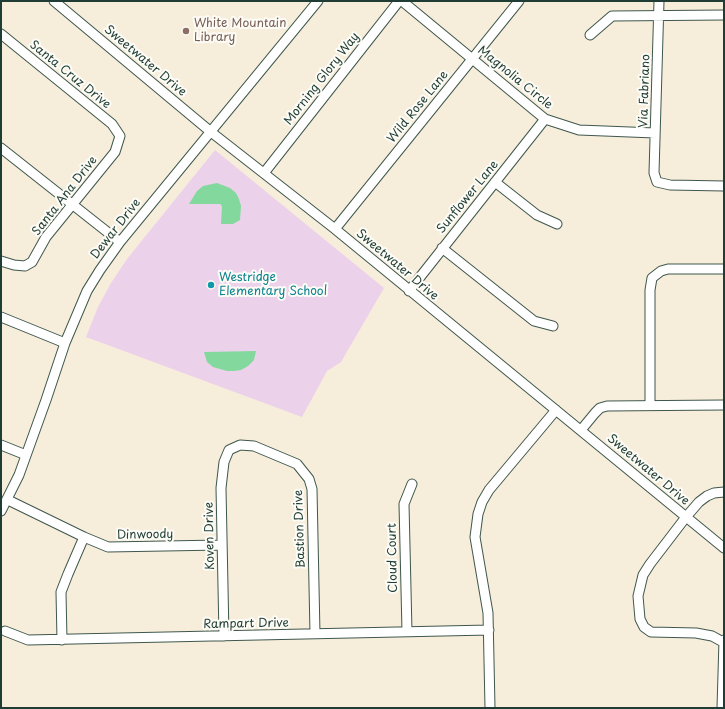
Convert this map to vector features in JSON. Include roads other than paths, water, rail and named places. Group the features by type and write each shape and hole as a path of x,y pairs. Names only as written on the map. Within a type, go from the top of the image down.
{"street":[{"name":"Sweetwater Drive","path":"54,1 211,132 335,229 724,548"},
{"name":"Dewar Drive","path":"1,511 8,500 26,455 65,343 87,291 109,256 120,242 318,1"},
{"name":"Magnolia Circle","path":"401,1 545,119 579,130 655,133"},
{"name":"Morning Glory Way","path":"264,173 401,1"},
{"name":"Wild Rose Lane","path":"335,229 519,1"},
{"name":"Via Fabriano","path":"659,1 654,174 657,182 670,185 724,186"},
{"path":"590,35 612,16 659,17 724,15"},
{"name":"Santa Cruz Drive","path":"1,34 112,124 120,136"},
{"name":"Sunflower Lane","path":"409,291 545,119"},
{"name":"Santa Ana Drive","path":"1,261 14,265 25,266 32,262 46,237 115,152 120,136"},
{"path":"1,148 120,242"},
{"path":"495,182 537,215 557,224"},
{"path":"442,248 534,321 553,326"},
{"path":"650,405 650,290 652,278 661,271 668,269 724,269"},
{"path":"1,318 65,343"},
{"path":"581,430 600,408 615,405 724,406"},
{"path":"490,708 489,630 486,598 475,538 478,514 482,502 489,490 556,410"},
{"path":"1,445 26,455"},
{"name":"Koven Drive","path":"224,636 221,488 224,462 229,450 240,445"},
{"name":"Bastion Drive","path":"240,445 254,446 297,464 309,479 312,489 314,634"},
{"name":"Cloud Court","path":"407,632 404,504 412,484"},
{"path":"722,708 724,641 712,636 696,633 651,632 644,627 640,620 638,596 643,575 686,517 699,502 707,496 714,493 724,492"},
{"name":"Dinwoody","path":"8,500 108,547 221,545"},
{"path":"62,640 61,592 84,537"},
{"name":"Rampart Drive","path":"5,631 28,640 62,640 489,630"}],"place":[{"name":"White Mountain Library","path":"186,31"},
{"name":"Westridge Elementary School","path":"211,285"}]}
